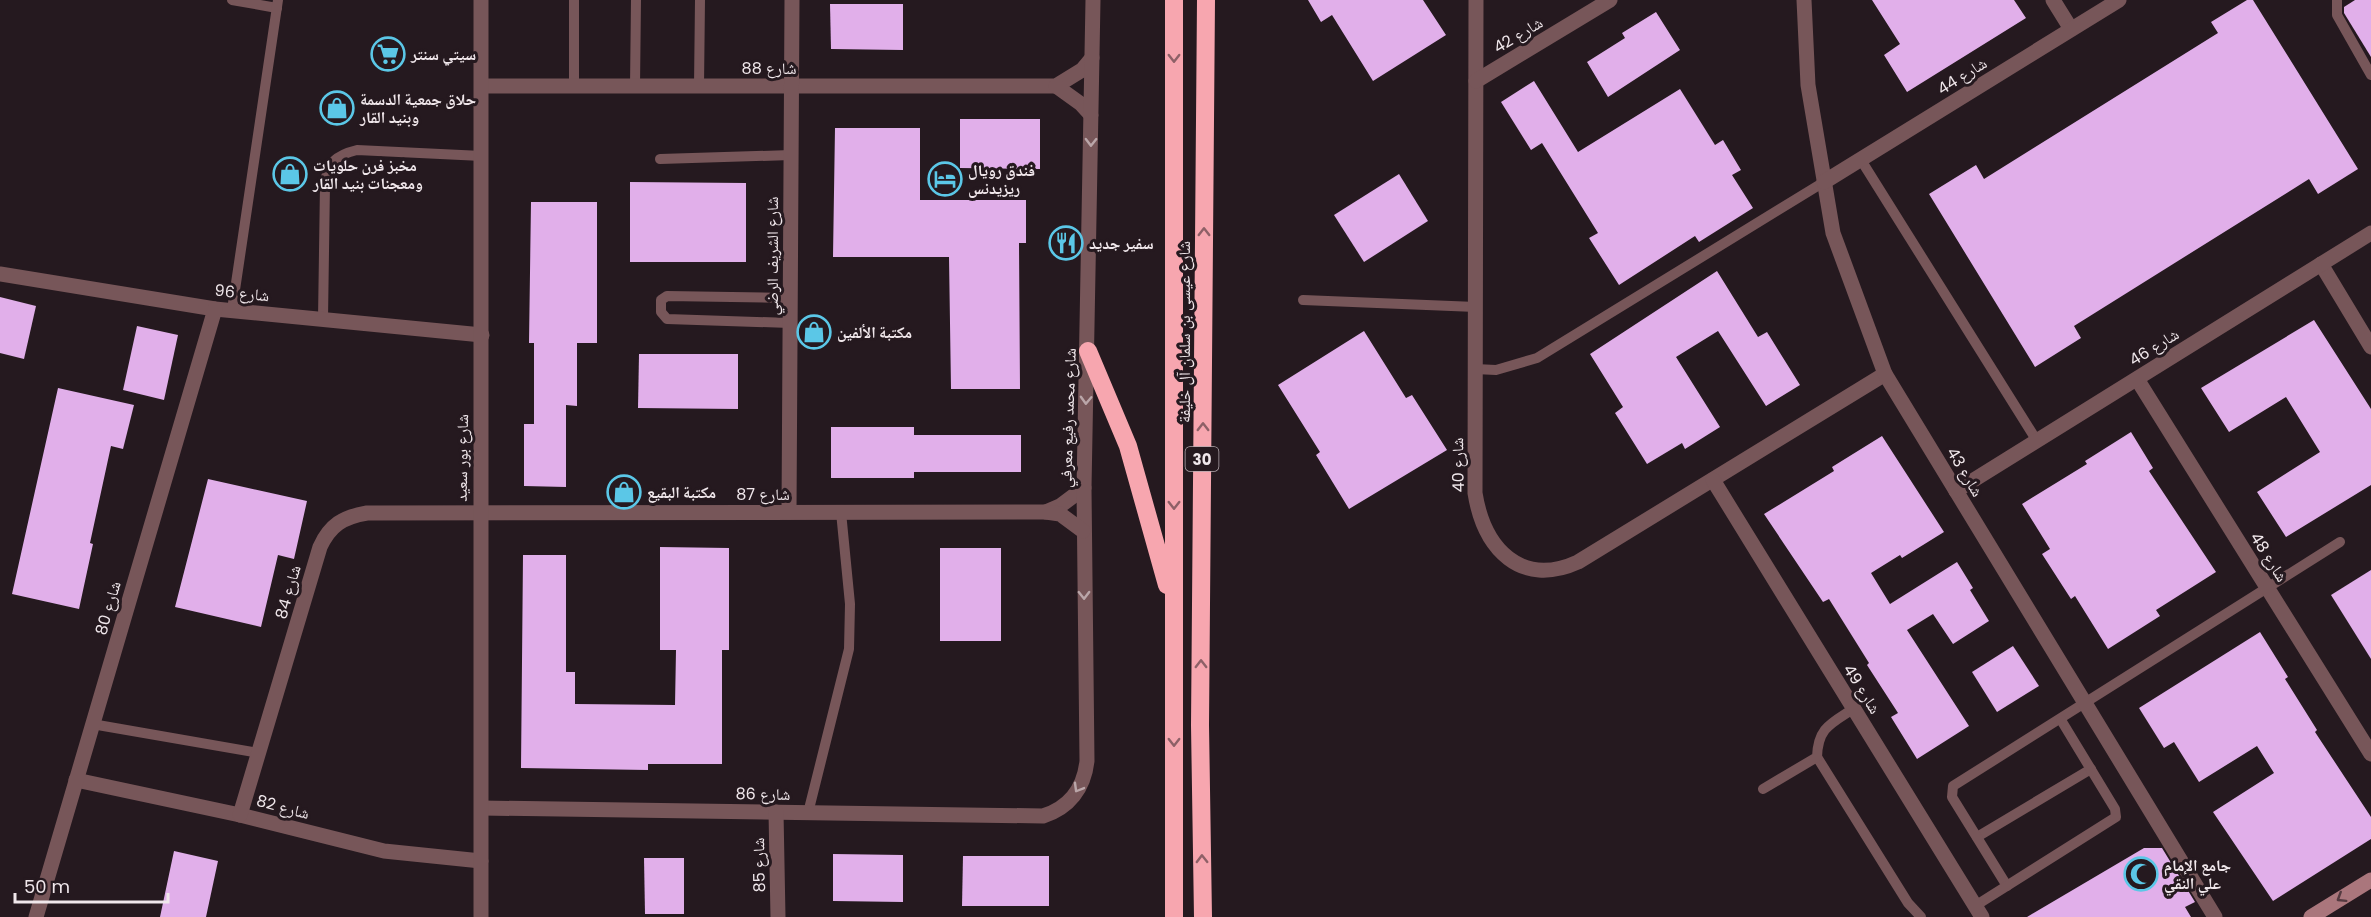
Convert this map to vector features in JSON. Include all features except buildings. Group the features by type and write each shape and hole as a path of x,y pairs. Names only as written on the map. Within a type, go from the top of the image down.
{"highway":[{"name":"شارع عيسى بن سلمان آل خليفة","path":"1174,0 1174,917"},
{"name":"شارع عيسى بن سلمان آل خليفة","path":"1203,917 1200,725 1206,0"},
{"path":"1088,351 1128,446 1174,608"}],"street":[{"name":"شارع بور سعيد","path":"481,0 482,335 479,512 481,917"},
{"name":"شارع الشريف الرضي","path":"789,512 792,0"},
{"name":"شارع محمد رفيع معرفي","path":"1043,816 1056,811 1072,798 1080,788 1086,773 1083,531 1093,0"},
{"name":"شارع 40","path":"1476,0 1477,505 1486,530 1505,557 1524,567 1544,570 1572,564 1885,374"},
{"name":"شارع 42","path":"1476,81 1610,0"},
{"name":"شارع 43","path":"1804,0 1808,85 1833,233 1885,374 2216,917"},
{"path":"2053,0 2071,29"},
{"name":"شارع 44","path":"1824,182 2119,0"},
{"path":"1091,115 1081,104 1056,86 1082,70 1092,58"},
{"name":"شارع 88","path":"482,86 1056,86"},
{"name":"شارع 46","path":"1956,491 2371,233"},
{"path":"2321,264 2371,347"},
{"name":"شارع 96","path":"0,274 215,309 482,335"},
{"name":"شارع 80","path":"36,917 215,309"},
{"name":"شارع 48","path":"2137,379 2371,754"},
{"name":"شارع 49","path":"1713,480 1978,911"},
{"name":"شارع 87","path":"1046,512 1067,502 1084,488"},
{"name":"شارع 87","path":"479,512 1046,512 1067,518 1083,531"},
{"name":"شارع 84","path":"240,815 320,547 329,530 348,517 367,513 479,512"},
{"name":"شارع 82","path":"76,780 240,815 384,851 481,861"},
{"name":"شارع 86","path":"482,808 1043,816"},
{"name":"شارع 85","path":"776,812 778,917"},
{"path":"2312,917 2371,880"}],"lane":[{"path":"232,0 278,4 232,310"},
{"path":"574,0 574,86"},
{"path":"635,86 636,0"},
{"path":"699,86 700,0"},
{"path":"2337,0 2337,15 2371,75"},
{"path":"323,319 325,184 330,164 341,155 357,150 482,156"},
{"path":"660,159 791,155"},
{"path":"1861,159 2037,441"},
{"path":"1475,369 1497,370 1537,358 1824,182"},
{"path":"790,298 667,296 661,300 661,312 667,319 790,323"},
{"path":"1303,300 1476,307"},
{"path":"808,813 849,649 850,604 841,512"},
{"path":"2007,885 1952,797 1953,786 2340,542"},
{"path":"1853,709 1824,729 1818,741 1817,757 1908,903 1922,917"},
{"path":"1978,911 2007,885 2116,817 2115,809 2061,720"},
{"path":"92,724 259,753"},
{"path":"1763,789 1817,757"},
{"path":"1977,837 2091,769"}],"place":[{"name":"سيتي سنتر","path":"388,54"},
{"name":"حلاق جمعية الدسمة وبنيد القار","path":"337,108"},
{"name":"مخبز فرن حلويات ومعجنات بنيد القار","path":"290,174"},
{"name":"فندق رويال ريزيدنس","path":"945,179"},
{"name":"سفير جديد","path":"1066,243"},
{"name":"مكتبة الألفين","path":"814,332"},
{"name":"مكتبة البقيع","path":"624,492"},
{"name":"جامع الإمام علي النقي","path":"2141,874"}]}
